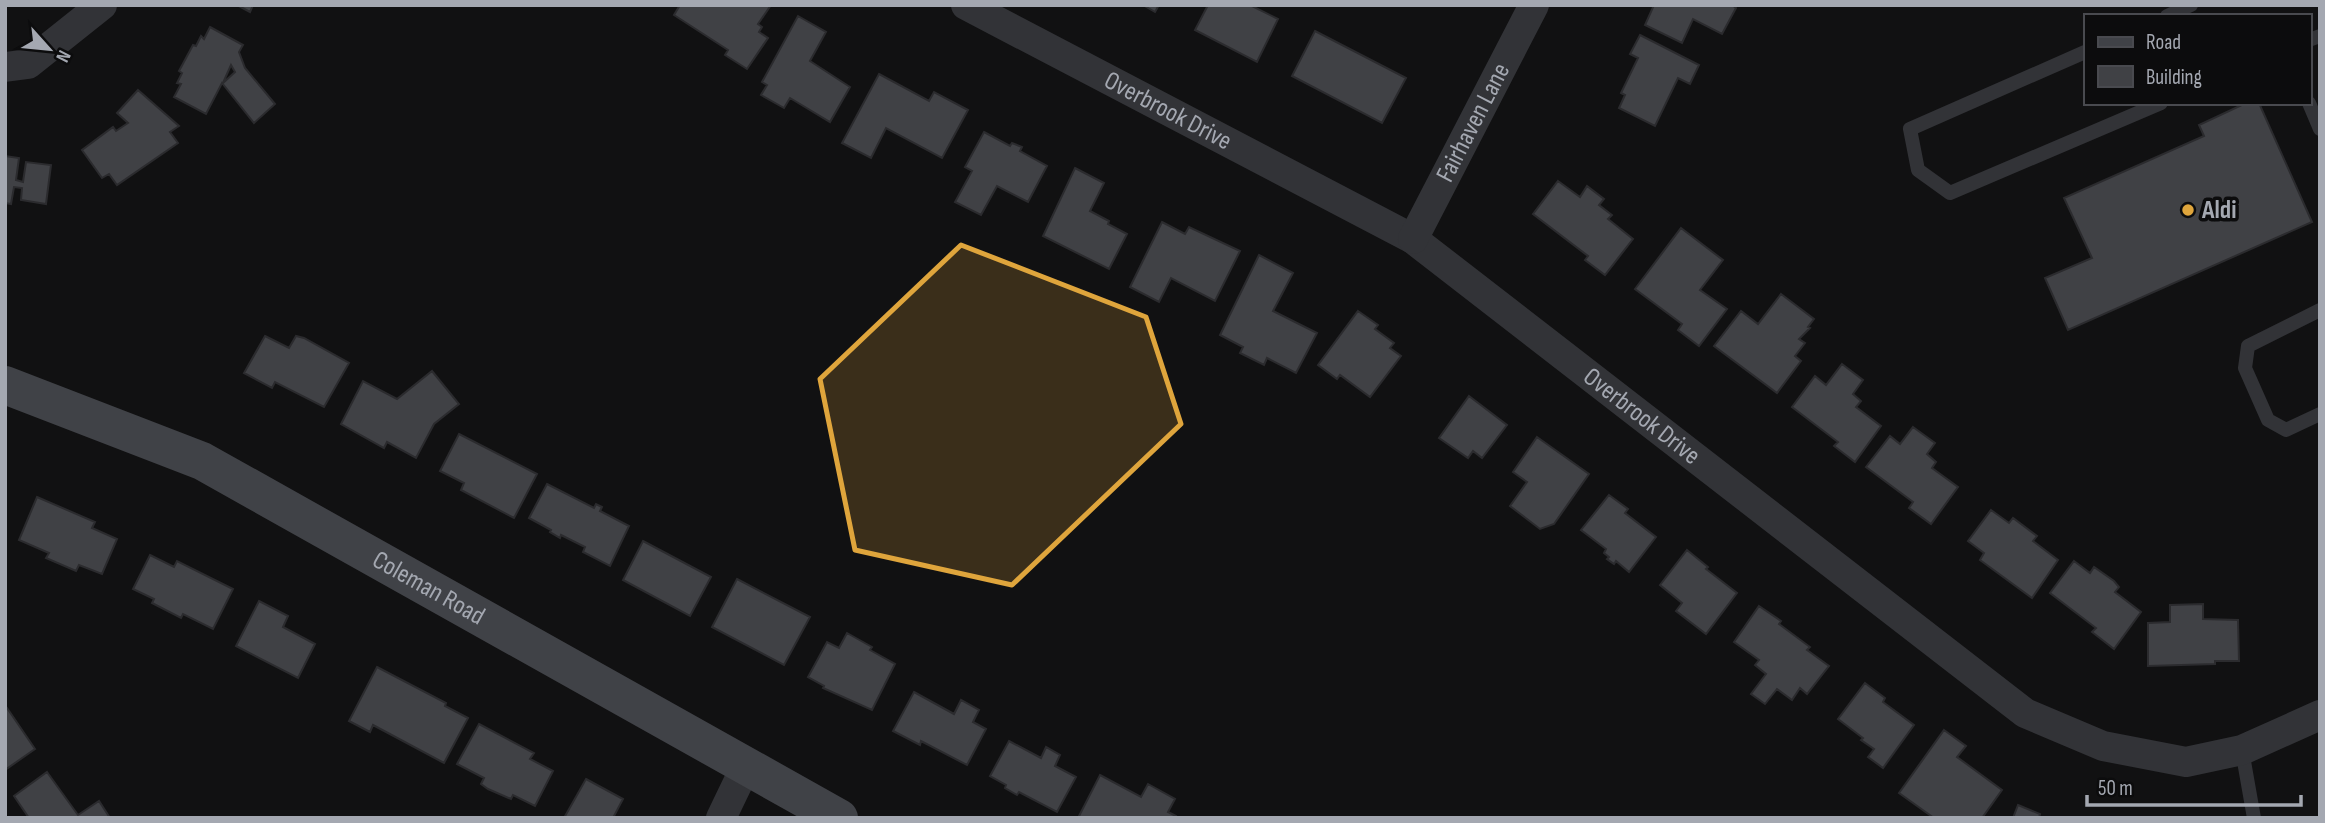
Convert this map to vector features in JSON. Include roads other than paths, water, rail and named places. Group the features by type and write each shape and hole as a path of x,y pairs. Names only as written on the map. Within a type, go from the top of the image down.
{"main road":[{"name":"Coleman Road","path":"5,385 202,461 839,818"}],"street":[{"path":"5,67 28,64 102,5"},
{"name":"Overbrook Drive","path":"966,5 1413,239 2025,713 2103,746 2186,762 2242,750 2320,715"},
{"name":"Fairhaven Lane","path":"1413,239 1534,5"},
{"path":"721,818 746,766"}],"lane":[{"path":"2171,14 2191,5"},
{"path":"2084,52 1910,129 1917,170 1950,193 2156,105"},
{"path":"2310,105 2320,129"},
{"path":"2320,310 2248,346 2245,368 2268,420 2286,430 2320,414"},
{"path":"2242,750 2254,818"}],"place":[{"name":"Aldi","path":"2188,210"}]}
